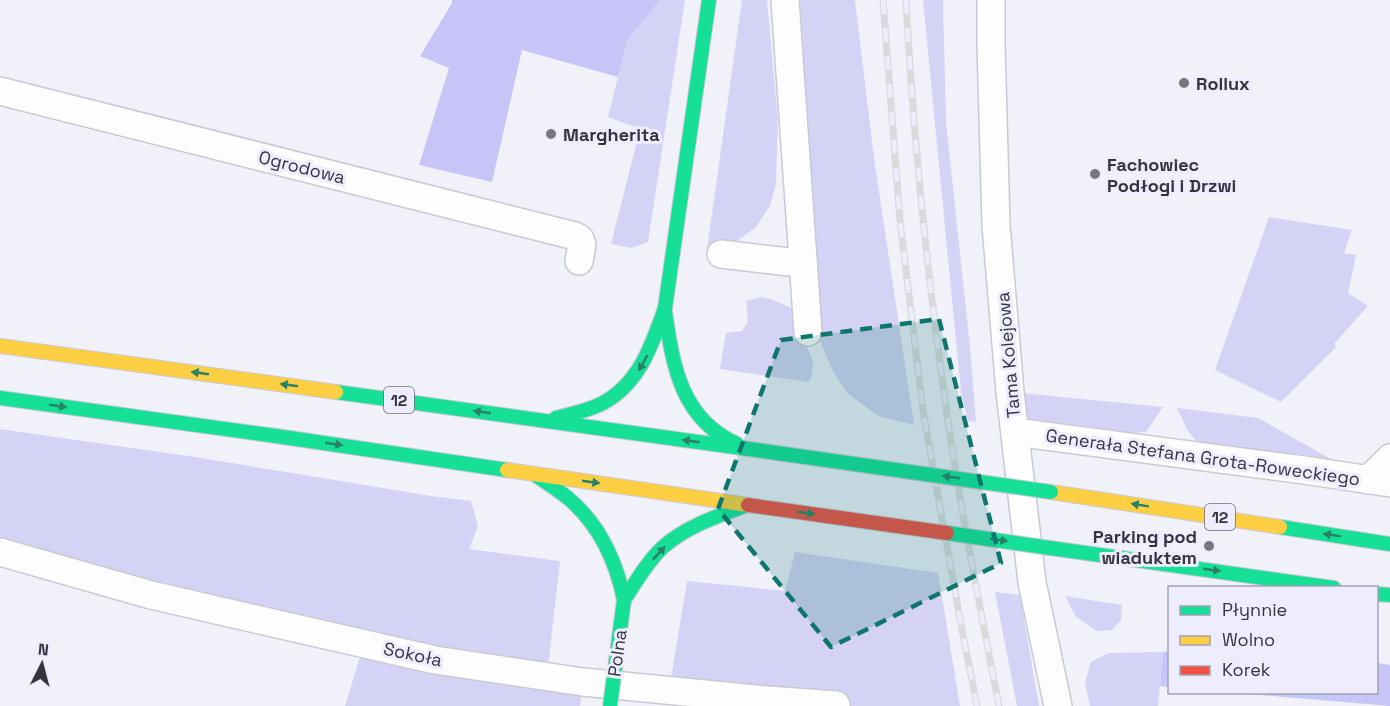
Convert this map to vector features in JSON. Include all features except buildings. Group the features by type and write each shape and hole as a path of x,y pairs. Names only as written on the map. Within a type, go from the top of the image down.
{"main road":[{"path":"540,420 590,410 611,400 629,384 650,350 665,308 709,0"},
{"path":"665,308 674,367 682,392 691,408 726,439 749,449"},
{"name":"12","path":"0,346 1063,493 1390,544"},
{"path":"0,398 288,437 1320,586"},
{"path":"533,474 569,499 596,527 619,576 624,600"},
{"path":"624,600 643,571 664,547 692,528 716,516 748,505"},
{"name":"Polna","path":"610,706 624,600"}],"street":[{"path":"785,0 808,332"},
{"name":"Tama Kolejowa","path":"991,0 996,225 1010,392 1032,582 1058,706"},
{"name":"Ogrodowa","path":"0,91 575,236 580,239 582,245 579,261"},
{"path":"721,254 803,263"},
{"name":"Generała Stefana Grota-Roweckiego","path":"1015,432 1379,482"},
{"path":"1379,482 1390,458"},
{"name":"Sokoła","path":"0,552 151,595 442,661 583,682 836,705"}],"highlighted area":[{"path":"939,319 1001,563 831,647 718,509 781,340"}],"shaded area":[{"path":"452,0 660,0 627,41 618,77 522,50 492,182 419,165 449,68 420,56"},
{"path":"660,0 685,0 648,242 631,248 611,244 640,129 608,117 627,41"},
{"path":"742,0 767,0 778,121 776,184 770,206 755,228 734,243 707,249"},
{"path":"800,0 855,0 874,158 914,425 878,416 847,393 834,373 821,344"},
{"path":"923,0 943,0 946,122 976,422 968,421 961,392"},
{"path":"1269,217 1352,230 1344,253 1356,255 1348,293 1368,306 1334,344 1336,347 1281,402 1215,370"},
{"path":"761,297 791,308 813,361 812,376 808,382 720,369 726,333 742,331 748,322 746,301"},
{"path":"1010,392 1163,407 1146,432 1113,434 1013,416"},
{"path":"1177,408 1258,418 1368,480 1201,447 1188,431"},
{"path":"0,429 471,501 478,526 469,549 560,561 547,676 583,682 580,706 345,706 364,644 0,552"},
{"path":"795,552 938,573 960,706 840,706 669,690 687,581 785,591"},
{"path":"995,592 1021,595 1039,706 1017,706"},
{"path":"1065,596 1122,605 1121,620 1112,630 1097,631 1076,617"},
{"path":"1168,651 1168,687 1160,686 1163,652"},
{"path":"1163,652 1158,706 1090,706 1085,683 1091,662 1109,653"},
{"path":"1378,663 1390,665 1390,706 1248,694 1378,694"}],"railway":[{"path":"883,0 900,221 923,411 977,706"},
{"path":"906,0 917,153 939,356 964,519 999,706"}],"traffic: fast":[{"path":"665,308 709,0"},
{"path":"556,418 601,404 625,386 635,375 649,350 665,308"},
{"path":"665,312 672,352 683,389 703,420 718,433 737,444"},
{"path":"336,392 749,449"},
{"path":"0,398 507,470"},
{"path":"749,449 1051,492"},
{"path":"537,476 579,508 598,532 611,557 624,600"},
{"path":"624,600 652,559 672,540 703,522 747,505"},
{"path":"1280,527 1390,544"},
{"path":"947,533 1050,548"},
{"path":"1050,548 1320,586"},
{"path":"1378,594 1390,595"},
{"path":"610,706 624,600"}],"traffic: slow":[{"path":"0,346 336,392"},
{"path":"507,470 748,505"},
{"path":"1051,492 1280,527"}],"traffic: jam":[{"path":"748,505 947,533"}],"place":[{"name":"Rollux","path":"1184,83"},
{"name":"Margherita","path":"551,134"},
{"name":"Fachowiec Podłogi i Drzwi","path":"1095,174"},
{"name":"Parking pod wiaduktem","path":"1209,546"}]}
